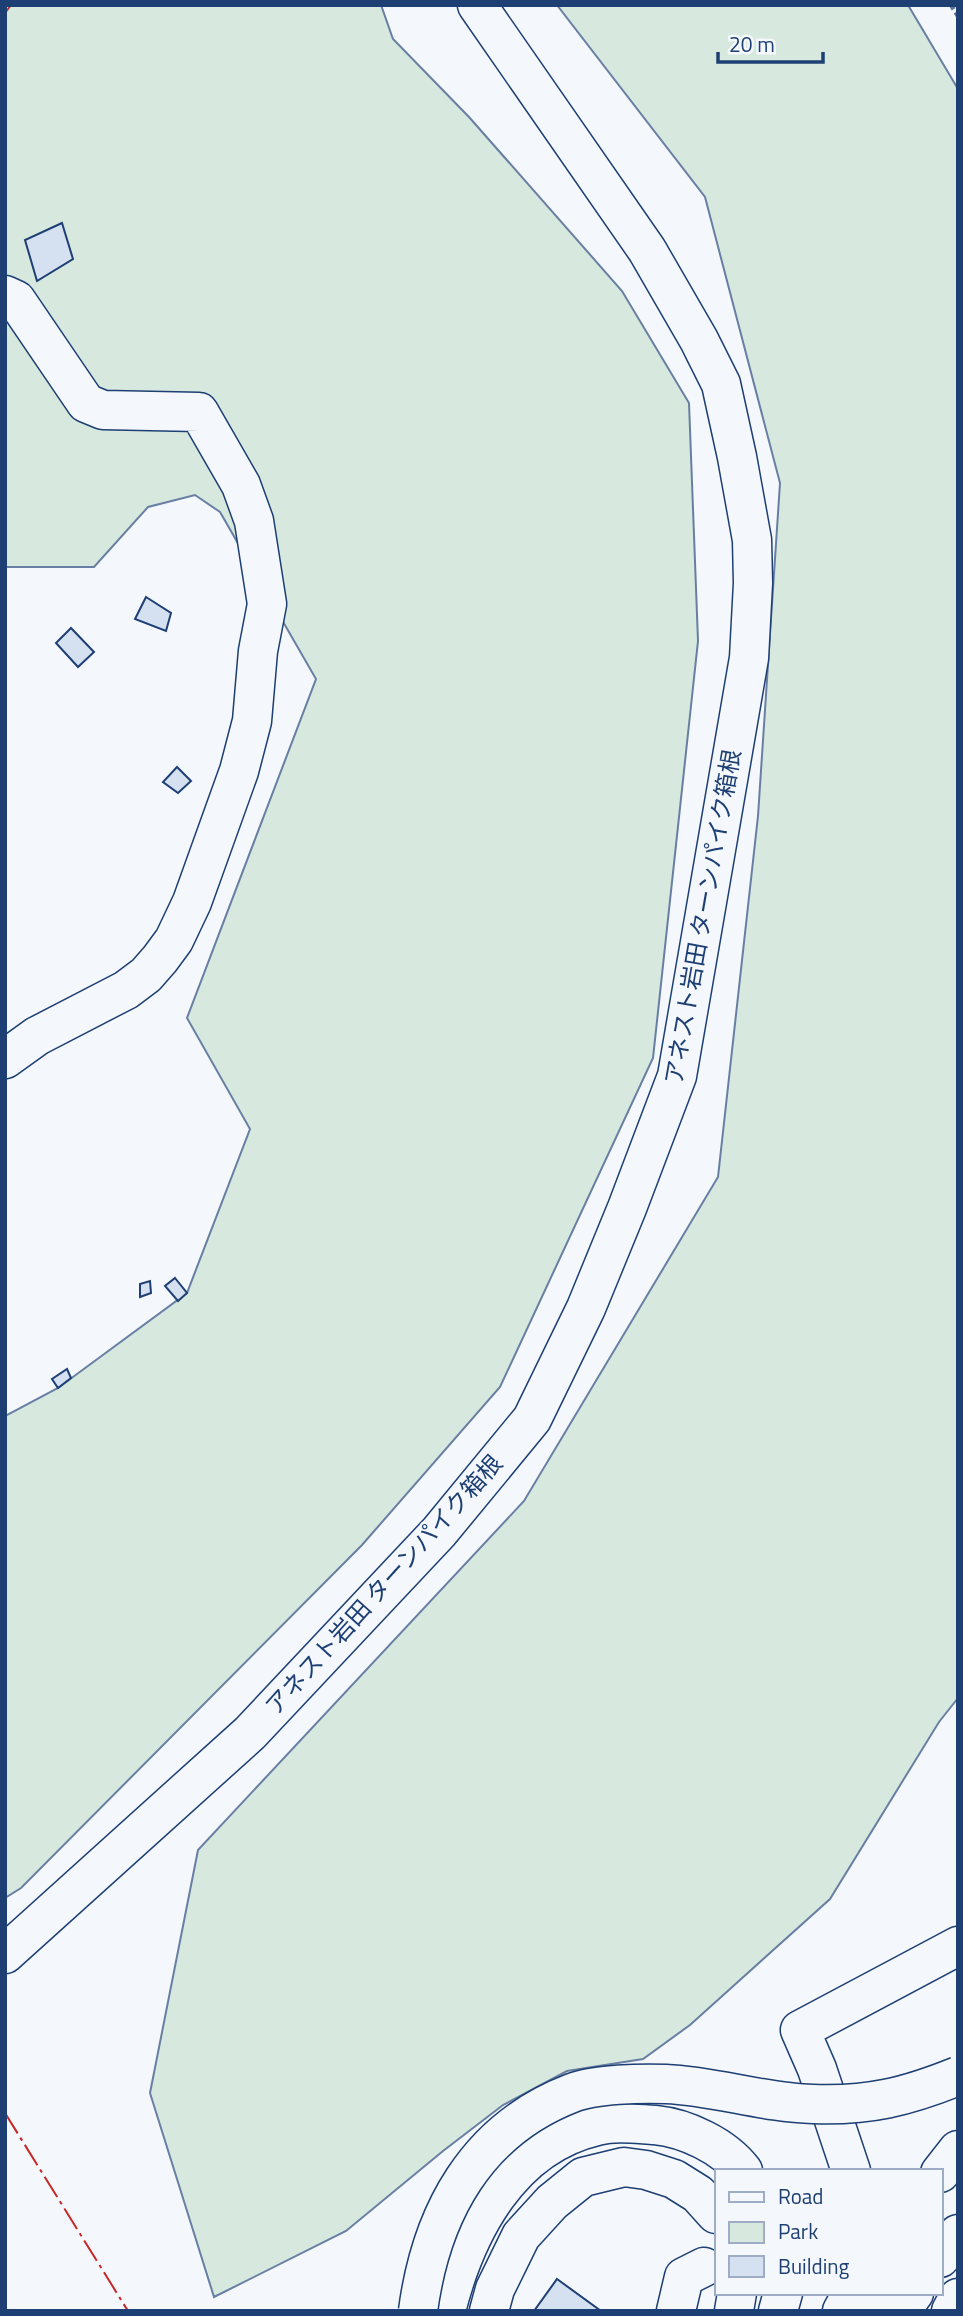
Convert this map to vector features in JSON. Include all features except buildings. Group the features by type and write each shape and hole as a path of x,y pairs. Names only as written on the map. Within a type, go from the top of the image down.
{"main road":[{"name":"アネスト岩田 ターンパイク箱根","path":"5,1954 250,1733 439,1532 532,1419 586,1308 677,1076 749,658 752,540 737,457 721,384 648,250 477,5"},
{"path":"5,295 16,300 86,403 103,410 199,412 241,485 254,521 267,604 258,651 252,721 239,771 192,902 174,940 146,975 126,990 37,1036 5,1059"},
{"path":"850,2169 817,2069 800,2030 958,1946"},
{"path":"418,2311 435,2235 460,2185 487,2148 517,2122 574,2092 621,2084 667,2084 811,2104 870,2103 916,2093 958,2076"},
{"path":"446,2311 454,2280 473,2233 494,2197 523,2165 559,2139 598,2125 629,2123 674,2127 709,2142 741,2169"},
{"path":"942,2170 958,2150"},
{"path":"489,2311 495,2289 521,2236 552,2202 583,2177 624,2167 646,2170 674,2179 698,2194 715,2213"},
{"path":"942,2255 958,2234"},
{"path":"676,2311 684,2277 704,2267"},
{"path":"842,2311 851,2295"},
{"path":"901,2311 913,2295"},
{"path":"951,2311 958,2298"}],"path":[{"path":"951,5 958,16"}],"green space":[{"path":"5,5 381,5 393,39 469,117 622,291 689,403 698,641 653,1058 500,1387 362,1545 21,1888 5,1898 5,1416 58,1388 187,1293 250,1129 187,1018 316,679 220,512 195,495 148,507 94,567 5,567"},
{"path":"557,5 908,5 958,89 958,1698 939,1722 830,1899 690,2025 643,2059 567,2071 503,2105 346,2231 214,2297 150,2093 198,1850 524,1501 718,1177 758,816 780,483 705,197"}],"power":[{"path":"5,13 11,5"},
{"path":"5,2113 128,2311"}]}
